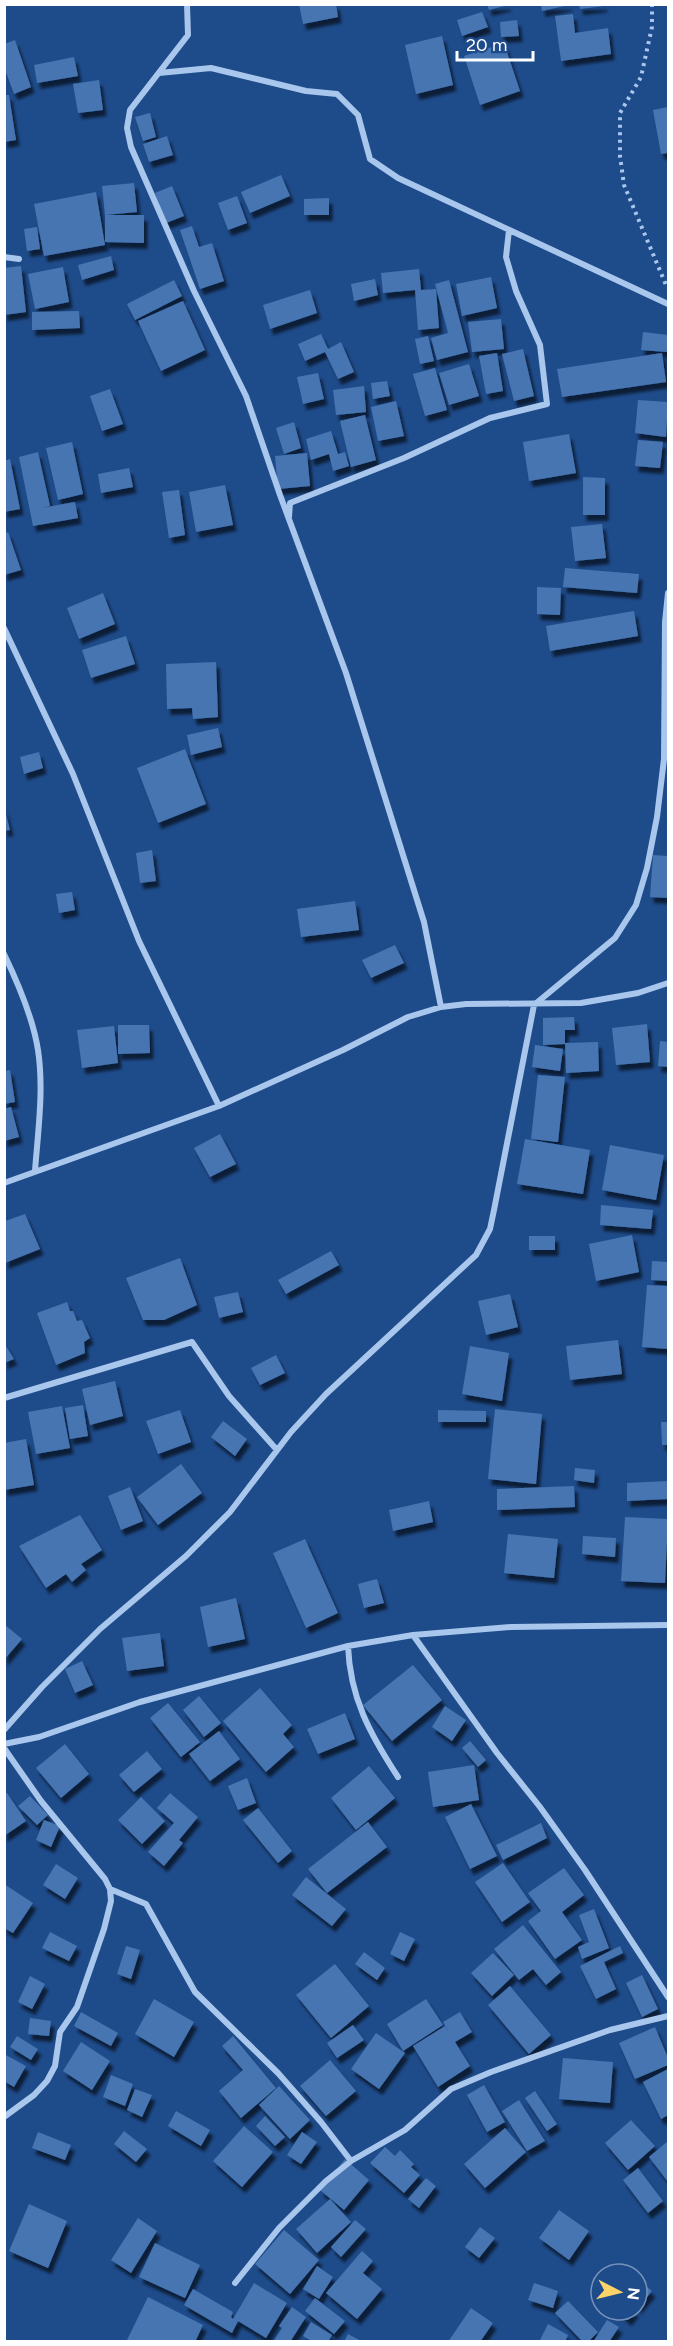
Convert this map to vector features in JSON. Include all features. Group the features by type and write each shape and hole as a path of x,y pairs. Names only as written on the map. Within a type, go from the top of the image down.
{"street":[{"path":"187,4 188,35 130,110 127,128 131,147 194,291 246,396 346,673 424,922 441,1007"},
{"path":"159,74 211,68 306,91 337,94 358,115 370,159 398,178 669,304"},
{"path":"289,520 290,503 404,458 490,418 547,404 540,345 516,291 506,257 509,230"},
{"path":"4,257 19,259"},
{"path":"4,1730 42,1687 100,1629 186,1556 230,1512 277,1449 326,1394 476,1255 483,1244 494,1210 534,1005 615,938 636,904 647,868 657,817 664,759 665,633 669,593"},
{"path":"4,628 73,774 139,941 219,1106"},
{"path":"4,954 26,1007 38,1050 40,1096 35,1171"},
{"path":"4,1183 219,1106 343,1050 408,1017 441,1007 497,1003 534,1005 581,1003 638,993 669,983"},
{"path":"4,1398 192,1342 229,1396 277,1449"},
{"path":"4,2117 34,2095 47,2081 55,2066 60,2032 77,2007 104,1929 111,1901 110,1889 105,1879 41,1801 4,1746 39,1737 140,1702 348,1646 413,1635 511,1627 669,1625"},
{"path":"413,1635 497,1753 540,1807 585,1870 669,1996"},
{"path":"348,1646 349,1669 365,1722 398,1777"},
{"path":"110,1889 146,1904 195,1992 278,2073 321,2122 351,2161"},
{"path":"235,2283 279,2228 326,2181 351,2161 405,2130 451,2089 491,2072 610,2030 669,2016"}],"path":[{"path":"652,4 652,27 641,77 620,113 620,156 624,185 669,291"}],"building":[{"path":"299,4 336,4 338,17 303,24"},
{"path":"487,4 508,4 508,5 489,10"},
{"path":"541,4 569,4 569,5 542,11"},
{"path":"579,4 604,4 604,6 580,9"},
{"path":"482,12 488,27 462,36 457,20"},
{"path":"573,14 575,33 608,28 611,54 561,61 555,16"},
{"path":"517,20 519,36 501,37 500,22"},
{"path":"442,36 453,85 416,94 405,45"},
{"path":"15,40 31,87 14,94 4,67 4,44"},
{"path":"504,43 520,91 480,105 464,56"},
{"path":"74,57 78,76 37,83 34,65"},
{"path":"99,80 103,110 78,113 73,84"},
{"path":"4,95 9,95 16,140 4,142"},
{"path":"668,107 668,153 661,154 653,110"},
{"path":"150,113 156,137 143,141 135,117"},
{"path":"167,136 173,155 149,162 143,144"},
{"path":"281,175 290,196 250,213 241,192"},
{"path":"134,183 137,212 105,215 102,186"},
{"path":"172,186 184,216 166,223 155,193"},
{"path":"96,192 105,245 44,256 34,204"},
{"path":"237,196 247,223 228,230 218,203"},
{"path":"329,198 329,215 304,215 304,199"},
{"path":"105,215 144,215 144,243 105,242"},
{"path":"192,226 199,247 212,243 224,281 200,289 180,230"},
{"path":"37,227 40,249 27,251 24,229"},
{"path":"111,256 114,270 82,280 78,265"},
{"path":"21,266 26,312 4,315 4,268"},
{"path":"63,267 69,302 35,309 28,274"},
{"path":"419,269 421,290 436,289 439,328 418,330 415,290 383,293 381,273"},
{"path":"491,277 497,308 462,316 456,284"},
{"path":"375,279 378,295 354,301 351,284"},
{"path":"174,280 182,296 135,320 127,304"},
{"path":"449,280 468,352 437,360 431,338 448,333 435,284"},
{"path":"310,290 317,313 270,329 263,305"},
{"path":"183,301 205,350 161,371 138,321"},
{"path":"79,311 80,328 32,330 32,312"},
{"path":"501,319 504,349 472,352 468,322"},
{"path":"643,332 668,335 667,352 641,350"},
{"path":"321,334 328,349 341,342 354,372 338,379 325,352 305,361 298,344"},
{"path":"428,336 434,361 420,364 415,339"},
{"path":"523,349 534,396 514,401 502,354"},
{"path":"497,353 503,391 486,394 479,356"},
{"path":"662,353 666,382 562,397 557,369"},
{"path":"469,364 479,396 449,405 439,373"},
{"path":"435,368 447,410 425,416 413,374"},
{"path":"318,373 324,399 303,404 297,377"},
{"path":"387,381 390,396 373,399 371,383"},
{"path":"364,386 366,412 336,415 333,390"},
{"path":"110,389 123,424 102,431 90,396"},
{"path":"638,400 668,402 666,437 635,433"},
{"path":"396,401 404,436 378,441 371,407"},
{"path":"365,415 376,460 351,467 340,421"},
{"path":"294,422 301,448 284,454 276,428"},
{"path":"331,431 338,454 345,452 349,466 333,471 329,454 311,460 306,439"},
{"path":"569,434 576,473 529,481 523,442"},
{"path":"638,440 663,442 660,468 635,466"},
{"path":"72,442 83,494 58,500 46,448"},
{"path":"38,452 50,506 41,508 75,502 78,518 33,526 19,457"},
{"path":"307,453 310,486 278,489 275,456"},
{"path":"10,459 20,509 4,512 4,461"},
{"path":"129,468 133,487 101,493 98,474"},
{"path":"583,477 605,478 605,515 583,515"},
{"path":"225,485 233,525 196,532 189,492"},
{"path":"179,490 185,535 169,538 162,492"},
{"path":"602,524 606,558 575,561 571,527"},
{"path":"8,532 21,570 4,575 4,534"},
{"path":"565,568 639,574 637,593 563,587"},
{"path":"537,587 561,588 560,615 537,614"},
{"path":"103,593 115,624 79,639 67,608"},
{"path":"634,611 638,636 550,651 546,626"},
{"path":"126,636 135,664 91,678 82,650"},
{"path":"216,662 218,717 193,719 192,708 167,709 166,664"},
{"path":"218,728 222,747 191,755 187,735"},
{"path":"185,749 206,804 158,823 137,768"},
{"path":"39,752 43,768 24,774 20,757"},
{"path":"4,807 10,830 4,831"},
{"path":"152,850 156,881 140,883 136,853"},
{"path":"653,855 668,856 668,898 650,897"},
{"path":"72,892 75,910 59,913 56,894"},
{"path":"355,901 359,930 301,937 297,909"},
{"path":"395,945 404,963 371,978 362,960"},
{"path":"574,1017 575,1030 565,1030 565,1044 543,1045 543,1018"},
{"path":"647,1024 650,1062 616,1065 612,1028"},
{"path":"118,1025 149,1025 150,1053 118,1054"},
{"path":"114,1026 118,1063 82,1068 77,1030"},
{"path":"660,1041 668,1042 668,1067 658,1066"},
{"path":"598,1042 599,1071 566,1073 565,1043"},
{"path":"535,1045 563,1049 560,1071 532,1067"},
{"path":"10,1070 15,1102 4,1104 4,1071"},
{"path":"538,1075 565,1077 558,1142 531,1139"},
{"path":"11,1107 19,1137 4,1141 4,1109"},
{"path":"220,1134 236,1164 210,1177 194,1148"},
{"path":"525,1139 590,1150 583,1194 517,1184"},
{"path":"610,1145 664,1155 656,1200 602,1190"},
{"path":"601,1205 653,1210 651,1229 600,1225"},
{"path":"25,1214 40,1249 5,1263 5,1221"},
{"path":"632,1235 639,1272 596,1281 589,1244"},
{"path":"529,1236 555,1236 555,1250 529,1250"},
{"path":"331,1251 339,1265 286,1294 278,1280"},
{"path":"180,1258 197,1305 164,1320 143,1320 126,1278"},
{"path":"652,1261 668,1262 668,1281 651,1280"},
{"path":"647,1285 668,1286 668,1349 642,1347"},
{"path":"238,1292 243,1312 219,1318 214,1297"},
{"path":"510,1294 518,1327 486,1335 478,1301"},
{"path":"67,1302 77,1321 82,1320 90,1338 84,1342 85,1353 56,1365 37,1313"},
{"path":"618,1340 622,1374 570,1380 566,1346"},
{"path":"4,1343 14,1359 4,1363"},
{"path":"470,1346 509,1353 502,1401 462,1394"},
{"path":"276,1355 285,1373 260,1385 251,1368"},
{"path":"115,1381 123,1416 90,1425 82,1389"},
{"path":"83,1405 88,1436 70,1439 65,1408"},
{"path":"62,1406 70,1448 36,1454 28,1412"},
{"path":"495,1409 542,1414 536,1484 488,1479"},
{"path":"180,1410 191,1442 158,1454 146,1421"},
{"path":"438,1410 486,1411 486,1422 438,1422"},
{"path":"223,1421 247,1439 235,1456 211,1437"},
{"path":"661,1422 668,1422 668,1445 662,1445"},
{"path":"26,1439 34,1485 4,1490 4,1443"},
{"path":"181,1464 202,1493 158,1525 137,1497"},
{"path":"575,1468 595,1470 594,1483 574,1480"},
{"path":"668,1481 668,1499 627,1501 627,1483"},
{"path":"574,1486 575,1507 497,1510 497,1489"},
{"path":"130,1487 143,1521 121,1530 108,1496"},
{"path":"429,1501 433,1522 393,1531 389,1510"},
{"path":"80,1515 102,1550 81,1564 86,1570 72,1582 66,1574 46,1588 19,1546"},
{"path":"625,1517 668,1519 665,1583 621,1581"},
{"path":"508,1534 558,1539 554,1578 504,1573"},
{"path":"583,1536 616,1538 615,1557 582,1554"},
{"path":"305,1539 338,1613 306,1628 273,1553"},
{"path":"377,1579 384,1603 364,1608 358,1584"},
{"path":"236,1598 245,1639 208,1647 200,1607"},
{"path":"4,1624 22,1639 4,1660"},
{"path":"160,1633 164,1666 127,1671 122,1638"},
{"path":"82,1661 93,1685 75,1693 65,1669"},
{"path":"413,1665 442,1700 392,1741 363,1705"},
{"path":"260,1688 292,1725 283,1734 294,1747 266,1772 223,1721"},
{"path":"199,1696 221,1723 204,1737 183,1710"},
{"path":"168,1703 200,1742 181,1757 150,1718"},
{"path":"445,1706 466,1720 452,1741 432,1727"},
{"path":"345,1713 355,1739 318,1754 307,1729"},
{"path":"219,1731 240,1759 210,1781 189,1754"},
{"path":"470,1741 486,1760 478,1767 462,1748"},
{"path":"65,1744 89,1774 61,1798 36,1768"},
{"path":"147,1751 162,1769 134,1792 119,1775"},
{"path":"474,1765 479,1800 433,1807 428,1772"},
{"path":"369,1766 395,1798 356,1830 331,1798"},
{"path":"247,1778 256,1803 238,1810 228,1786"},
{"path":"7,1793 26,1821 4,1836 4,1795"},
{"path":"170,1793 198,1817 179,1840 183,1843 164,1866 148,1852 174,1823 157,1808"},
{"path":"30,1796 48,1815 37,1825 18,1806"},
{"path":"141,1797 165,1821 142,1844 118,1820"},
{"path":"471,1804 497,1856 470,1869 445,1817"},
{"path":"258,1808 292,1851 278,1863 243,1820"},
{"path":"44,1820 60,1826 51,1847 36,1840"},
{"path":"368,1822 387,1847 327,1893 308,1869"},
{"path":"541,1823 547,1838 503,1860 496,1845"},
{"path":"503,1863 530,1902 502,1922 475,1882"},
{"path":"56,1864 78,1878 65,1899 43,1885"},
{"path":"564,1868 584,1895 562,1912 582,1940 555,1959 528,1921 541,1911 528,1893"},
{"path":"306,1877 346,1909 332,1926 292,1895"},
{"path":"4,1884 33,1903 13,1933 4,1928"},
{"path":"594,1909 609,1948 582,1959 578,1947 589,1942 579,1915"},
{"path":"523,1925 561,1972 546,1985 533,1969 519,1980 494,1949"},
{"path":"50,1932 77,1946 69,1961 42,1948"},
{"path":"400,1932 415,1939 404,1961 390,1954"},
{"path":"126,1946 140,1950 131,1979 117,1974"},
{"path":"620,1946 623,1953 604,1962 616,1989 596,1999 580,1966"},
{"path":"364,1952 385,1968 377,1980 355,1964"},
{"path":"493,1953 514,1975 492,1996 471,1973"},
{"path":"335,1964 369,2006 331,2038 296,1995"},
{"path":"642,1975 658,2009 642,2017 626,1983"},
{"path":"30,1976 45,1984 32,2009 18,2002"},
{"path":"510,1986 551,2035 529,2054 488,2005"},
{"path":"154,1999 194,2022 174,2057 135,2034"},
{"path":"426,1999 443,2025 403,2051 387,2024"},
{"path":"81,2012 118,2033 111,2046 74,2026"},
{"path":"460,2012 472,2032 455,2042 470,2066 438,2087 413,2046 445,2026 449,2032 443,2022"},
{"path":"30,2018 51,2021 49,2036 28,2034"},
{"path":"353,2025 364,2040 337,2058 327,2043"},
{"path":"655,2027 668,2058 668,2065 635,2079 619,2043"},
{"path":"376,2033 405,2053 379,2089 351,2069"},
{"path":"17,2036 38,2049 31,2060 10,2047"},
{"path":"233,2036 276,2088 241,2118 219,2091 243,2070 222,2046"},
{"path":"81,2042 110,2061 92,2090 63,2071"},
{"path":"4,2054 26,2066 14,2087 4,2081"},
{"path":"563,2058 613,2062 610,2103 559,2099"},
{"path":"330,2060 356,2091 326,2116 300,2086"},
{"path":"668,2069 668,2115 661,2119 643,2082"},
{"path":"111,2075 133,2084 125,2106 103,2097"},
{"path":"484,2085 505,2122 487,2132 467,2095"},
{"path":"279,2086 310,2120 290,2139 259,2105"},
{"path":"135,2089 152,2095 142,2117 127,2110"},
{"path":"535,2091 557,2124 547,2131 525,2098"},
{"path":"519,2100 545,2141 527,2151 502,2111"},
{"path":"176,2111 210,2130 201,2146 168,2126"},
{"path":"265,2116 285,2137 275,2146 256,2126"},
{"path":"631,2120 655,2146 628,2170 605,2143"},
{"path":"244,2126 273,2152 242,2187 213,2161"},
{"path":"505,2128 526,2152 485,2188 464,2164"},
{"path":"124,2131 147,2149 136,2162 114,2144"},
{"path":"38,2132 71,2145 65,2160 32,2148"},
{"path":"302,2132 317,2142 301,2164 287,2155"},
{"path":"668,2141 668,2182 649,2157"},
{"path":"385,2147 395,2156 400,2150 414,2164 411,2167 420,2175 404,2193 370,2163"},
{"path":"345,2159 369,2180 344,2210 320,2190"},
{"path":"638,2168 663,2201 648,2213 623,2180"},
{"path":"426,2178 436,2186 419,2208 408,2199"},
{"path":"330,2199 351,2222 317,2253 296,2229"},
{"path":"29,2204 67,2221 48,2268 9,2251"},
{"path":"559,2210 589,2231 569,2260 539,2238"},
{"path":"138,2218 157,2231 131,2273 111,2260"},
{"path":"355,2220 366,2229 341,2257 331,2247"},
{"path":"480,2227 495,2238 479,2258 465,2247"},
{"path":"284,2230 319,2260 290,2294 255,2264"},
{"path":"155,2243 200,2265 185,2298 139,2277"},
{"path":"362,2251 373,2261 363,2273 382,2289 357,2319 326,2293"},
{"path":"317,2266 333,2277 319,2299 303,2289"},
{"path":"254,2283 287,2303 266,2338 238,2321 232,2333 184,2305 193,2289 233,2312 231,2317 233,2319"},
{"path":"534,2283 558,2291 553,2308 528,2300"},
{"path":"148,2297 203,2325 195,2342 126,2342"},
{"path":"315,2298 345,2321 334,2334 305,2311"},
{"path":"568,2301 598,2332 588,2342 583,2342 555,2313"},
{"path":"292,2307 306,2317 290,2342 273,2342 282,2328 279,2326"},
{"path":"471,2308 493,2323 480,2342 448,2342"},
{"path":"311,2322 332,2335 328,2342 313,2342 303,2336"},
{"path":"606,2322 619,2327 609,2342 593,2342"},
{"path":"548,2324 568,2335 565,2342 539,2342"},
{"path":"348,2334 363,2342 344,2342"}]}
